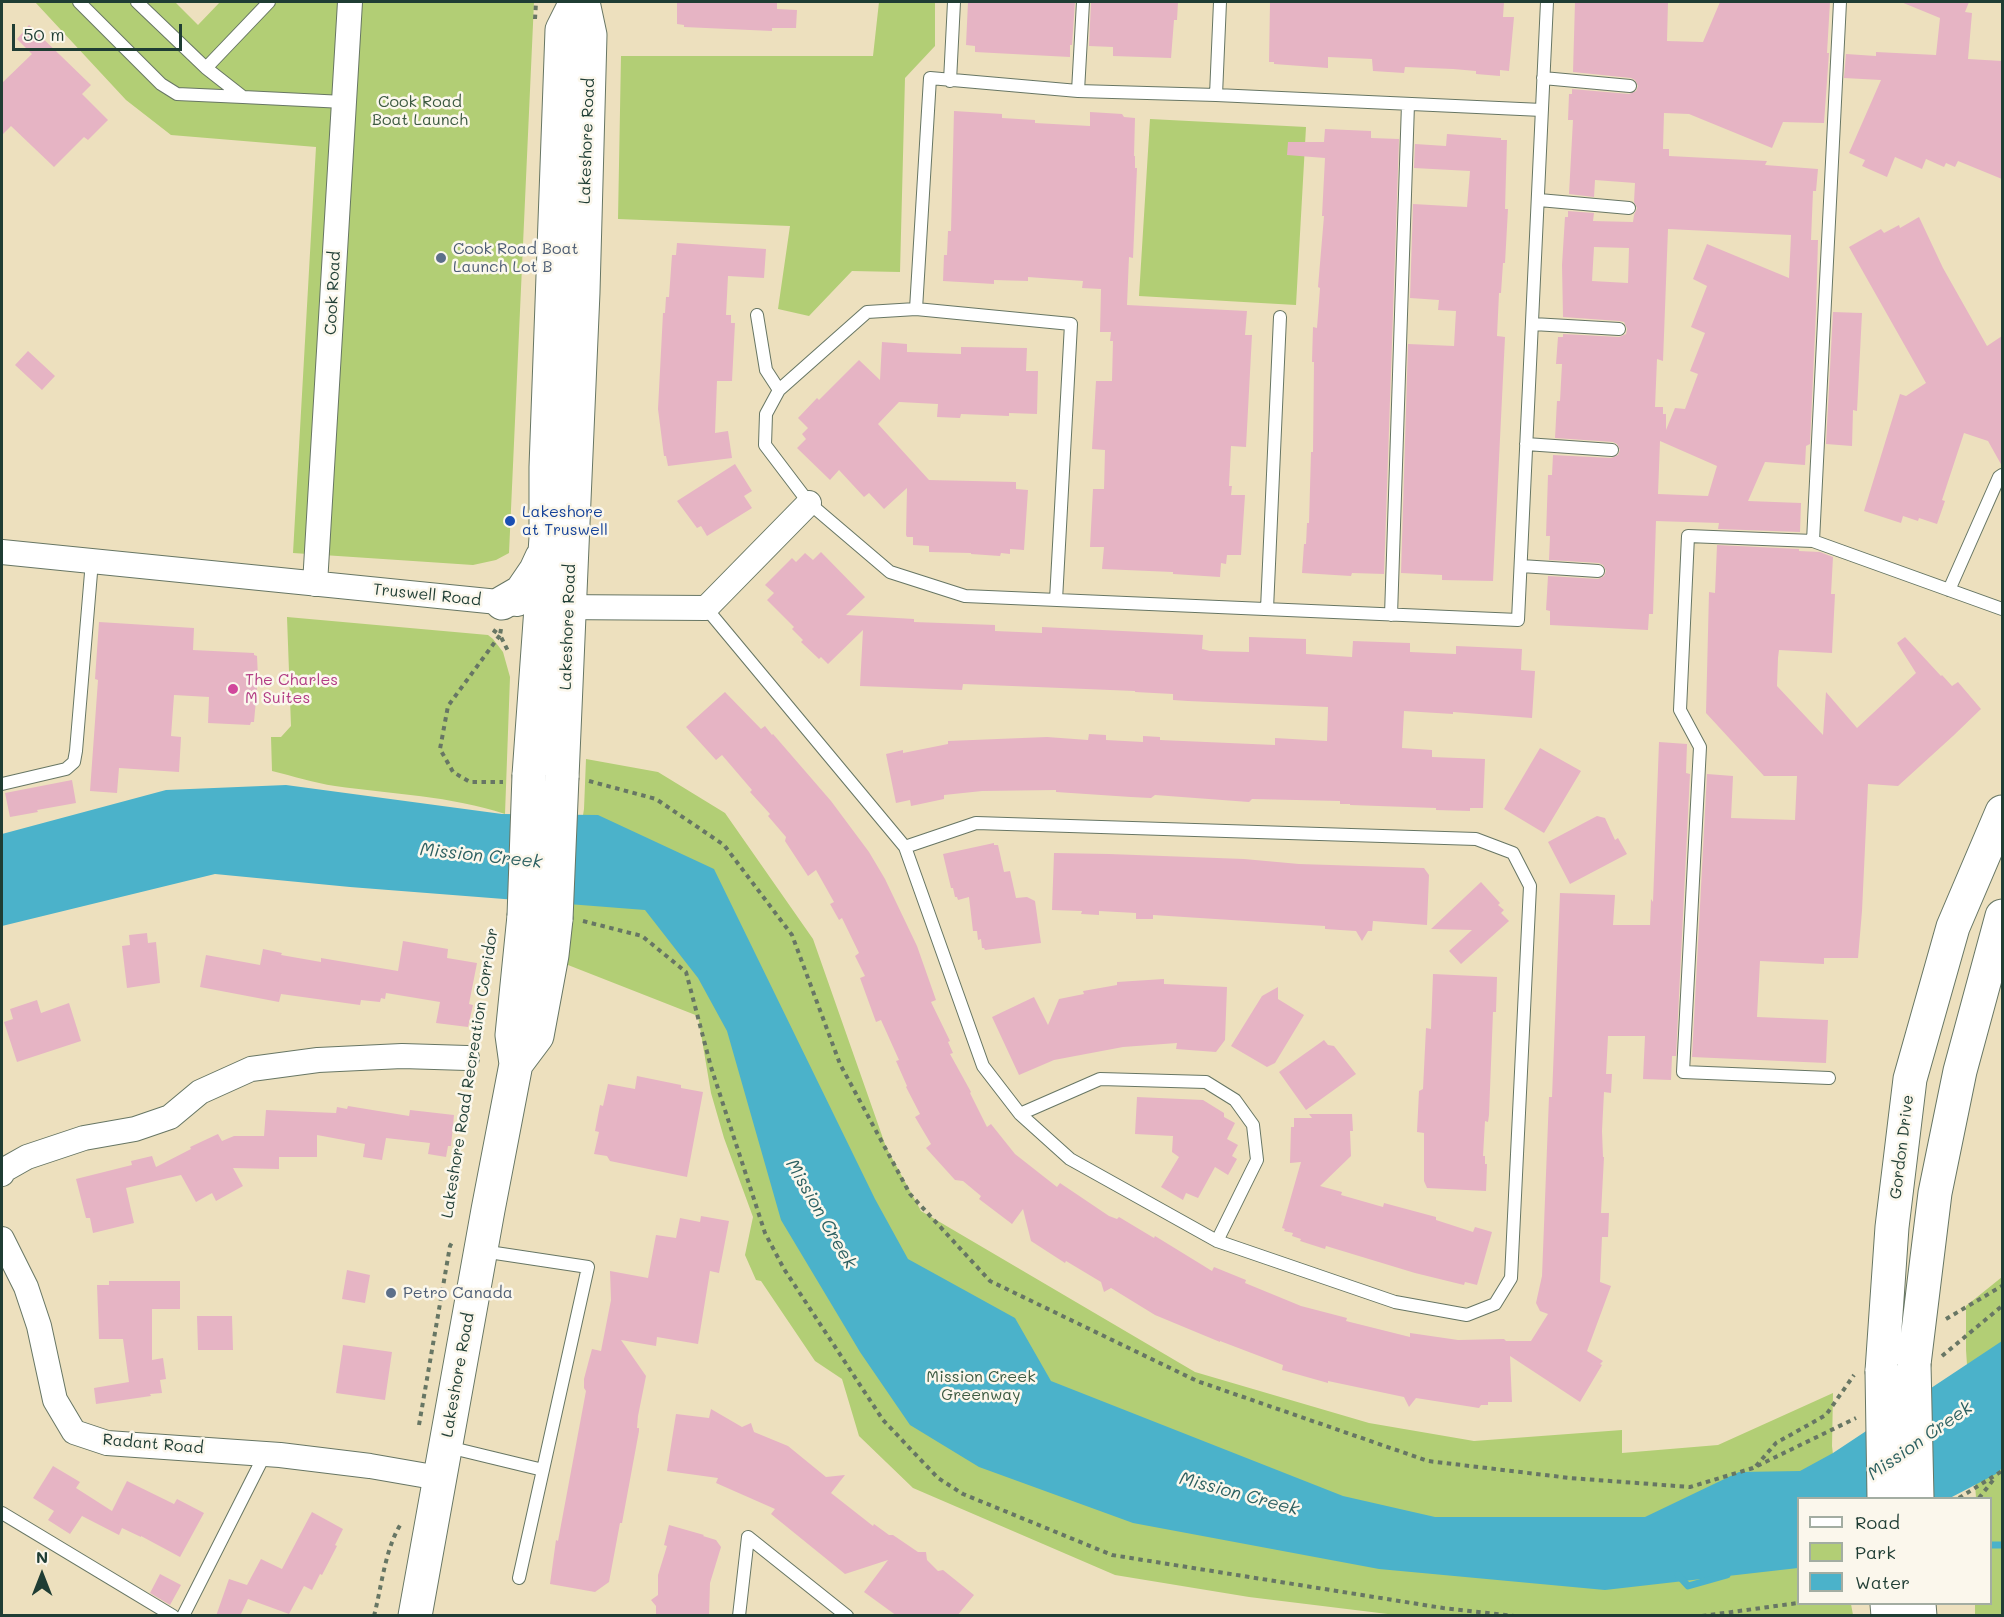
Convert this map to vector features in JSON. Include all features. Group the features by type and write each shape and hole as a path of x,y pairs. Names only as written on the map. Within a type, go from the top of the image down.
{"main road":[{"name":"Lakeshore Road","path":"415,1616 440,1478 431,1440 468,1244 516,1064 537,1036 552,955 575,780 555,607 544,550 564,380 562,30 576,2"},
{"name":"Lakeshore Road","path":"516,1064 512,1035 524,916 518,779 555,607 564,380 590,35 583,2"},
{"path":"502,603 521,592 536,570 544,550"},
{"name":"Gordon Drive","path":"1884,1497 1893,1365 1893,1227 1910,1079 1953,927 2002,812"},
{"name":"Gordon Drive","path":"1917,1497 1893,1365 1935,1193 1960,1071 2002,916"}],"street":[{"name":"Cook Road","path":"315,584 350,2"},
{"path":"706,608 809,503"},
{"name":"Truswell Road","path":"2,552 502,603 555,607 706,608"},
{"path":"2,1174 4,1170 27,1157 84,1138 135,1129 170,1117 200,1092 251,1069 318,1060 402,1056 467,1058"},
{"name":"Radant Road","path":"2,1239 26,1287 39,1326 55,1401 74,1432 107,1443 265,1454 370,1466 440,1478"}],"lane":[{"path":"79,2 161,84 177,94 344,102"},
{"path":"137,2 206,68 243,97"},
{"path":"206,68 269,2"},
{"path":"950,81 954,2"},
{"path":"1078,91 1083,2"},
{"path":"1216,95 1220,2"},
{"path":"1056,600 1071,324 916,309 867,312 779,390 766,414 765,445 809,503 890,572 965,596 1391,615 1518,620 1547,2"},
{"path":"1813,541 1840,2"},
{"path":"916,309 930,78 1078,91 1542,110"},
{"path":"1543,78 1630,86"},
{"path":"1391,615 1408,104"},
{"path":"1539,200 1629,208"},
{"path":"757,315 766,370 779,390"},
{"path":"1267,609 1280,317"},
{"path":"1533,324 1619,329"},
{"path":"1527,444 1612,450"},
{"path":"1949,590 1999,477 2002,475"},
{"path":"1829,1078 1683,1072 1700,747 1680,710 1688,536 1813,541 2002,609"},
{"path":"2,784 66,769 74,762 92,561"},
{"path":"1521,566 1598,571"},
{"path":"706,608 905,847 983,1066 1020,1114 1070,1159 1217,1241 1395,1302 1467,1315 1495,1304 1511,1278 1530,886 1513,853 1476,839 976,823 905,847"},
{"path":"1020,1114 1100,1079 1206,1082 1235,1100 1253,1125 1257,1160 1217,1241"},
{"path":"468,1244 588,1267 519,1578"},
{"path":"431,1440 543,1470"},
{"path":"183,1616 265,1454"},
{"path":"2,1513 173,1616"},
{"path":"739,1616 748,1537 847,1616"}],"path":[{"path":"500,635 448,706 440,749 453,772 470,782 518,779"},
{"path":"575,780 600,783"},
{"path":"556,919 583,921 642,936 686,972 711,1067 765,1233 784,1269 883,1420 938,1478 963,1494 1112,1555 1443,1608 1514,1616"},
{"name":"Lakeshore Road Recreation Corridor","path":"431,1440 450,1246 468,1244"},
{"path":"1945,1320 2002,1286"},
{"path":"1753,1468 1776,1443 1826,1415 1855,1373 1893,1365"},
{"path":"1961,1497 2002,1471"},
{"path":"1980,1497 1996,1476"},
{"path":"374,1616 397,1530 407,1515"},
{"path":"1702,1616 1797,1604"}],"green space":[{"name":"Cook Road Boat Launch","path":"35,2 175,2 198,25 220,2 534,2 509,553 496,560 473,565 293,553 316,147 171,135 126,100"},
{"path":"879,2 935,2 935,46 905,78 900,272 852,271 809,316 778,309 790,226 618,219 621,56 873,56"},
{"path":"1150,119 1306,127 1296,305 1139,296"},
{"path":"287,617 488,635 493,639 503,652 510,677 505,814 443,799 327,785 272,771 271,737 281,737 291,726"},
{"name":"Mission Creek Greenway","path":"586,759 658,772 725,813 813,939 886,1147 921,1211 1195,1372 1369,1423 1474,1441 1622,1430 1622,1453 1718,1445 1833,1393 1832,1446 1838,1497 1797,1497 1797,1605 1851,1605 1853,1615 1404,1616 1249,1597 1115,1575 913,1488 859,1436 842,1379 815,1361 761,1281 756,1280 745,1255 753,1217 724,1138 711,1093 698,1016 568,965 571,891 584,809"},
{"path":"2002,1277 2002,1615 1975,1615 1975,1605 1992,1605 1992,1497 1976,1497 1966,1350 1966,1306"}],"water":[{"name":"Mission Creek","path":"286,785 502,814 598,815 714,869 875,1199 908,1259 1015,1318 1051,1381 1343,1496 1435,1517 1645,1517 1739,1472 1800,1471 1833,1453 2002,1341 2002,1468 1996,1474 1952,1497 1797,1497 1797,1568 1605,1590 1379,1569 1133,1523 979,1467 910,1425 860,1352 781,1220 727,1031 698,978 645,910 215,874 2,926 2,834 166,790"}],"building":[{"path":"677,2 777,2 777,9 797,10 796,28 772,28 772,31 684,27 684,25 677,24"},
{"path":"968,2 1075,2 1070,57 975,52 975,46 966,45"},
{"path":"1091,2 1178,2 1171,58 1113,56 1113,47 1089,46"},
{"path":"1270,2 1504,2 1503,17 1514,17 1509,71 1500,70 1500,76 1476,74 1476,71 1405,67 1404,73 1373,71 1372,59 1328,57 1328,68 1274,64 1274,62 1269,62"},
{"path":"1575,2 1668,2 1667,41 1703,42 1720,2 1830,2 1824,123 1783,122 1772,148 1689,114 1664,113 1663,149 1669,149 1669,156 1767,161 1765,165 1818,169 1816,191 1813,191 1811,240 1818,240 1816,311 1810,444 1806,446 1805,465 1765,462 1748,501 1801,503 1800,532 1718,529 1719,523 1656,521 1653,614 1649,614 1648,630 1550,625 1550,611 1546,610 1548,576 1598,579 1604,576 1606,571 1599,563 1549,560 1550,536 1546,536 1548,475 1552,475 1553,455 1611,458 1618,455 1620,450 1613,442 1555,438 1562,364 1556,364 1558,337 1563,337 1563,334 1619,337 1626,334 1627,329 1624,322 1619,321 1563,317 1562,265 1565,217 1568,217 1568,211 1594,213 1593,221 1633,222 1637,208 1634,202 1635,183 1595,180 1594,197 1569,194 1573,120 1568,120 1569,94 1572,94 1572,89 1629,94 1636,91 1638,86 1631,78 1573,72","holes":["1668,229 1791,235 1789,278 1707,244 1693,279 1707,286 1691,327 1705,333 1690,371 1698,374 1685,409 1675,408 1666,430 1666,414 1663,414 1663,407 1655,407 1657,359 1663,361","1594,247 1629,248 1628,283 1592,281","1660,441 1717,466 1708,496 1658,494"]},
{"path":"1901,2 1969,2 1965,12 1972,13 1968,59 2002,61 2002,179 1958,161 1955,167 1946,163 1944,167 1926,159 1922,169 1895,157 1887,177 1862,166 1865,160 1849,153 1881,80 1844,78 1846,54 1876,56 1876,52 1936,55 1940,18"},
{"path":"29,25 91,85 82,94 108,120 88,140 84,137 54,167 11,126 2,135 2,83 32,54 17,39"},
{"path":"954,111 1002,114 1002,118 1035,120 1035,123 1090,126 1090,112 1122,114 1124,117 1135,118 1134,156 1135,168 1137,168 1133,258 1129,257 1127,305 1247,311 1245,335 1252,335 1246,447 1231,446 1229,486 1232,486 1231,495 1245,495 1241,555 1227,555 1226,564 1221,563 1220,577 1173,574 1173,572 1102,569 1104,547 1090,547 1093,489 1104,489 1105,450 1092,449 1096,381 1112,381 1113,341 1110,341 1111,332 1100,332 1101,289 1082,288 1083,281 1028,277 1028,281 994,280 994,284 943,281 944,255 947,255 948,231 951,231"},
{"path":"1325,129 1371,131 1371,138 1399,139 1384,574 1352,573 1351,576 1302,573 1304,544 1306,544 1307,523 1309,523 1311,452 1313,452 1313,327 1317,328 1320,288 1318,287 1324,216 1322,216 1325,158 1287,155 1288,142 1324,142"},
{"path":"1447,134 1507,140 1505,209 1508,209 1497,336 1505,337 1493,581 1442,580 1442,575 1401,573 1408,344 1454,346 1456,311 1438,310 1439,300 1410,298 1413,204 1467,207 1470,171 1414,168 1415,144 1446,146"},
{"path":"1919,217 1943,268 1987,346 2002,336 2002,466 1988,441 1964,433 1942,500 1945,501 1937,524 1903,516 1901,523 1864,511 1900,394 1906,396 1926,383 1849,247 1881,229 1884,233 1899,225 1900,228"},
{"path":"677,243 766,249 764,278 728,276 726,315 731,315 731,323 735,323 732,381 717,381 715,433 728,431 732,458 668,466 666,456 664,456 658,409 663,313 665,313 666,297 669,297 672,255 676,255"},
{"path":"1833,312 1862,313 1857,411 1853,410 1852,446 1826,444"},
{"path":"882,342 907,344 907,352 961,354 961,347 1027,348 1026,371 1038,371 1037,414 1009,413 1009,416 961,414 960,418 937,417 938,404 899,402 878,424 929,480 1016,482 1016,489 1028,490 1024,550 1010,549 1010,554 1001,553 1000,556 929,552 929,546 913,545 913,537 906,535 907,488 884,509 869,493 864,497 839,470 830,480 797,448 806,439 802,434 808,428 798,418 859,360 880,380"},
{"path":"28,351 55,376 42,390 15,365"},
{"path":"735,464 752,491 744,496 752,508 707,536 701,526 697,528 677,501"},
{"path":"1717,545 1799,549 1799,551 1820,552 1833,557 1831,594 1835,594 1832,653 1779,650 1778,658 1777,686 1823,735 1826,692 1857,728 1916,673 1897,643 1905,637 1952,686 1958,682 1981,709 1898,786 1868,784 1858,958 1824,958 1824,964 1760,961 1757,1017 1828,1020 1826,1063 1692,1057 1707,774 1733,776 1731,818 1795,820 1797,776 1764,776 1706,713 1709,592 1715,593"},
{"path":"821,552 865,597 846,615 914,619 914,622 995,625 995,631 1042,633 1042,627 1203,635 1202,649 1210,651 1249,652 1249,637 1306,639 1306,654 1352,657 1353,641 1410,643 1410,652 1456,654 1456,646 1522,649 1521,670 1535,671 1532,718 1404,711 1402,748 1432,750 1432,757 1485,759 1483,808 1470,808 1470,811 1350,805 1340,804 1340,801 1252,799 1249,802 1155,795 1151,798 1131,797 1056,792 1056,790 982,791 944,795 944,799 911,806 910,800 896,803 886,754 903,750 903,753 948,744 948,741 1047,737 1088,740 1089,734 1106,735 1106,740 1143,742 1143,736 1160,737 1160,740 1275,745 1275,738 1327,741 1328,707 1173,700 1173,694 1135,691 963,684 962,690 860,686 863,630 828,664 821,657 819,659 801,642 803,640 792,629 794,627 767,600 774,593 765,585 792,558 796,562 805,553 813,560"},
{"path":"99,622 194,628 193,650 254,653 257,656 258,677 254,722 250,725 208,723 209,697 174,695 171,736 181,737 179,772 119,768 117,793 90,791 98,680 95,679"},
{"path":"725,692 761,729 765,726 773,734 831,801 869,852 885,879 917,946 936,1000 931,1002 950,1041 948,1042 953,1053 950,1054 987,1127 991,1124 1015,1154 1057,1187 1060,1183 1109,1216 1117,1219 1119,1217 1154,1238 1155,1236 1212,1271 1214,1267 1246,1280 1245,1283 1301,1306 1347,1318 1346,1321 1410,1337 1410,1333 1458,1340 1531,1341 1548,1314 1540,1311 1536,1303 1542,1276 1560,893 1615,895 1613,925 1650,925 1651,899 1653,902 1659,742 1687,744 1686,773 1690,774 1676,1056 1672,1056 1671,1080 1643,1079 1645,1036 1608,1036 1606,1074 1612,1074 1611,1093 1604,1092 1601,1213 1609,1213 1608,1237 1602,1237 1600,1282 1611,1286 1587,1351 1603,1361 1600,1364 1602,1365 1580,1402 1510,1356 1512,1402 1488,1402 1488,1405 1481,1405 1479,1408 1416,1398 1409,1407 1404,1397 1328,1381 1328,1383 1282,1370 1283,1365 1155,1315 1111,1288 1104,1292 1101,1282 1031,1241 1023,1209 1012,1224 979,1199 981,1196 963,1181 955,1180 926,1148 931,1144 915,1117 920,1114 906,1087 896,1061 899,1060 881,1020 876,1022 860,978 865,976 855,956 859,953 842,918 839,920 830,904 834,902 816,870 808,876 785,841 786,837 768,816 770,814 750,792 752,790 722,755 716,760 686,727"},
{"path":"1540,748 1581,771 1544,833 1504,809"},
{"path":"72,780 76,803 10,817 5,793"},
{"path":"1597,816 1605,818 1615,840 1618,838 1627,854 1570,884 1548,842"},
{"path":"994,843 998,845 1004,872 1010,871 1016,898 1027,897 1035,901 1041,943 985,950 982,948 981,939 978,940 977,931 973,931 969,897 958,900 955,897 943,854"},
{"path":"1054,853 1424,868 1429,875 1427,925 1373,921 1372,931 1368,931 1362,941 1356,931 1325,929 1325,926 1153,915 1153,919 1136,919 1136,913 1099,911 1099,915 1081,914 1082,911 1052,910"},
{"path":"1481,882 1500,903 1498,905 1504,910 1501,913 1509,921 1461,964 1449,951 1472,930 1431,929"},
{"path":"147,933 148,943 156,942 160,983 127,988 122,946 130,945 129,935"},
{"path":"403,941 448,949 447,958 477,963 469,1004 473,1005 468,1027 436,1023 440,1002 386,993 385,999 381,998 380,1002 361,1000 360,1005 281,994 279,1002 200,987 206,955 260,965 263,949 282,953 281,955 321,962 321,958 398,971"},
{"path":"1433,974 1497,977 1496,1012 1493,1012 1489,1115 1488,1122 1485,1121 1483,1156 1487,1164 1486,1191 1427,1188 1424,1181 1424,1133 1417,1132 1419,1091 1423,1089 1426,1028 1431,1029"},
{"path":"1164,979 1164,984 1227,987 1225,1040 1216,1052 1176,1049 1177,1043 1123,1047 1054,1060 1019,1075 992,1017 1034,997 1048,1025 1059,999 1084,994 1083,991 1117,985 1117,982"},
{"path":"1278,987 1278,999 1304,1015 1275,1063 1267,1067 1231,1046 1262,996"},
{"path":"37,1000 41,1013 69,1003 81,1041 17,1062 4,1022 13,1019 10,1009"},
{"path":"1324,1040 1328,1045 1334,1046 1356,1074 1306,1110 1279,1072"},
{"path":"637,1076 703,1092 687,1177 610,1161 607,1156 594,1154 599,1132 595,1131 600,1105 603,1106 608,1084 635,1089"},
{"path":"1137,1097 1203,1100 1224,1113 1224,1117 1235,1123 1227,1139 1238,1145 1232,1156 1237,1159 1228,1175 1215,1167 1198,1198 1186,1193 1183,1200 1161,1187 1179,1157 1172,1152 1173,1136 1135,1134"},
{"path":"348,1106 409,1116 410,1110 454,1115 451,1146 448,1146 446,1157 428,1154 430,1143 386,1138 382,1160 363,1157 365,1144 317,1135 317,1157 279,1157 279,1169 233,1168 243,1186 216,1201 212,1193 196,1202 181,1175 126,1188 134,1223 93,1233 90,1218 86,1218 76,1179 132,1165 131,1161 152,1156 156,1167 218,1134 222,1141 234,1136 264,1136 266,1110 336,1113 337,1107 347,1109"},
{"path":"1309,1114 1352,1114 1351,1156 1320,1186 1342,1192 1341,1195 1383,1207 1384,1203 1436,1217 1436,1220 1473,1232 1475,1227 1492,1232 1477,1285 1465,1282 1464,1285 1415,1273 1326,1246 1325,1249 1300,1241 1301,1239 1292,1236 1293,1233 1284,1231 1285,1229 1282,1228 1301,1162 1290,1163 1291,1127 1294,1127 1294,1118 1312,1118"},
{"path":"701,1216 729,1221 719,1273 710,1271 698,1344 657,1337 656,1346 621,1340 646,1376 638,1416 639,1431 609,1582 595,1592 550,1584 556,1540 558,1541 586,1391 584,1379 592,1349 601,1351 611,1300 610,1271 648,1278 656,1235 676,1238 680,1218 700,1222"},
{"path":"347,1270 370,1275 365,1303 342,1299"},
{"path":"109,1281 180,1281 180,1309 152,1309 152,1360 163,1358 166,1379 160,1380 162,1393 96,1404 94,1388 129,1382 123,1339 99,1339 97,1285 109,1285"},
{"path":"197,1316 232,1316 233,1350 198,1350"},
{"path":"343,1345 392,1352 385,1400 336,1393"},
{"path":"711,1409 742,1427 751,1423 754,1432 788,1446 826,1477 845,1475 831,1493 873,1526 874,1524 918,1552 926,1552 927,1560 938,1571 943,1570 974,1595 957,1616 897,1616 864,1592 888,1560 845,1574 771,1514 775,1509 716,1483 718,1478 667,1471 676,1414 709,1418"},
{"path":"53,1466 80,1482 76,1488 112,1511 127,1481 174,1504 177,1499 204,1513 180,1557 122,1528 119,1535 82,1516 70,1534 48,1520 54,1511 33,1498"},
{"path":"312,1512 343,1529 335,1545 337,1546 312,1590 304,1586 289,1614 248,1599 240,1616 216,1616 229,1579 247,1585 261,1559 282,1569"},
{"path":"669,1525 716,1540 721,1547 710,1583 709,1616 656,1616 656,1606 651,1600 658,1595 658,1575 667,1546 664,1545"},
{"path":"160,1574 181,1585 170,1605 150,1593"}],"waterway":[{"path":"1992,1545 2002,1545"},
{"path":"1678,1575 1688,1586 1727,1575"}],"place":[{"name":"Cook Road Boat Launch Lot B","path":"441,258"},
{"name":"Lakeshore at Truswell","path":"510,521"},
{"name":"The Charles M Suites","path":"233,689"},
{"name":"Petro Canada","path":"391,1293"}]}
